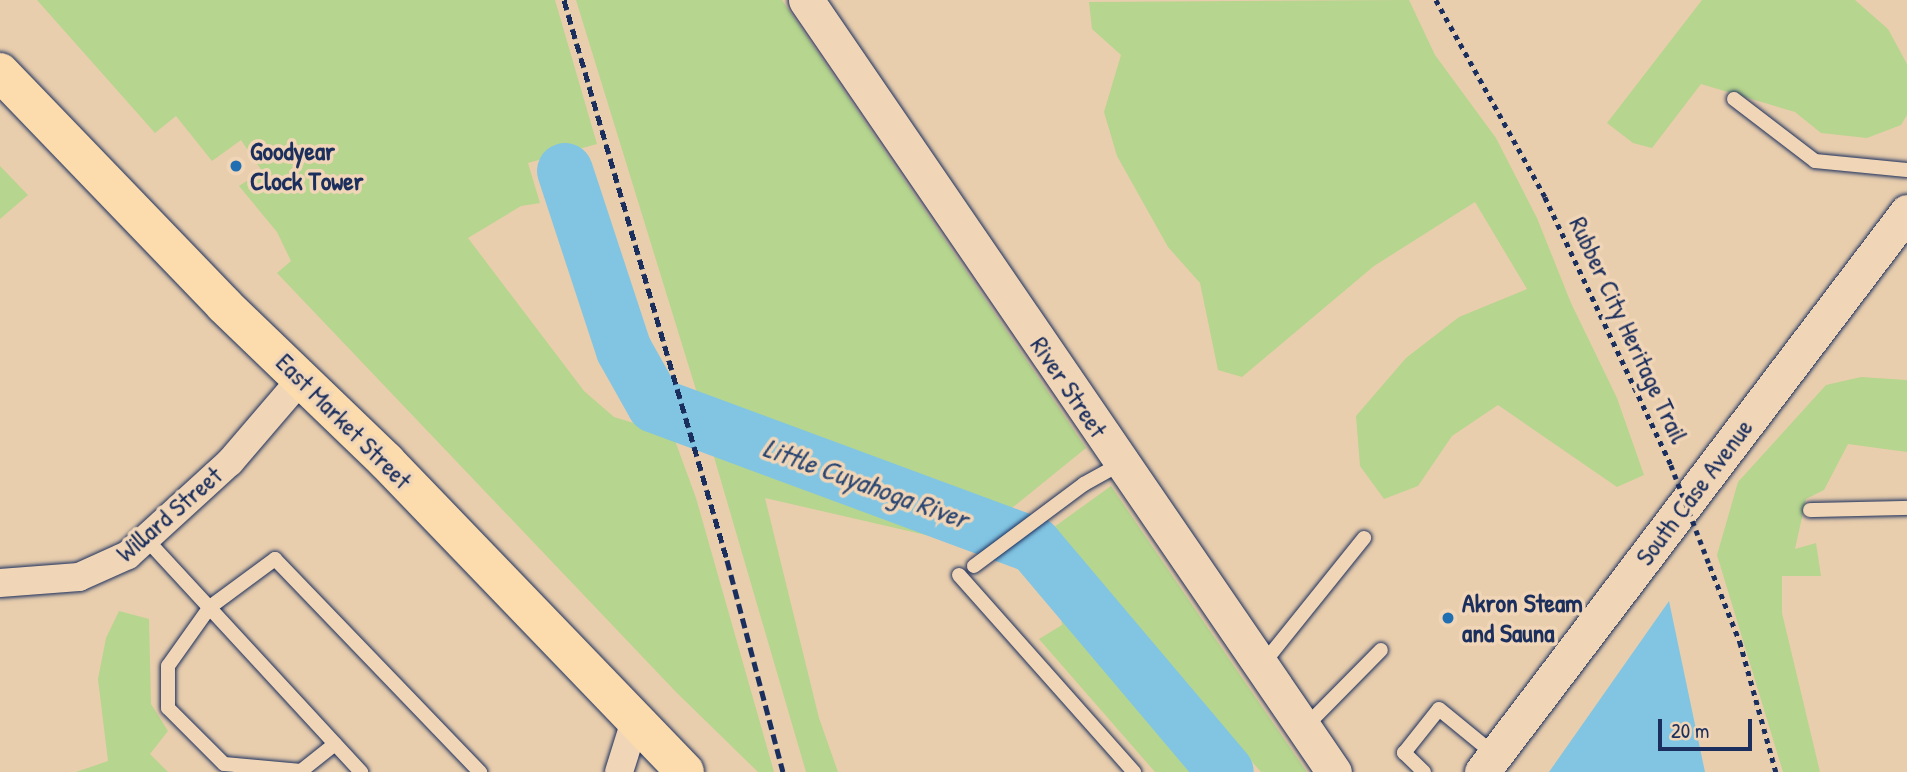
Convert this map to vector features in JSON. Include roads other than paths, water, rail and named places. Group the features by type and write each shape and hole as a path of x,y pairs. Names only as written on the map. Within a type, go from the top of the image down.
{"main road":[{"name":"East Market Street","path":"0,72 685,772"}],"street":[{"name":"River Street","path":"806,0 1335,772"},
{"name":"South Case Avenue","path":"1489,763 1907,212"},
{"name":"Willard Street","path":"0,583 79,577 116,562 147,540 230,462 302,378"},
{"path":"619,772 635,721"}],"lane":[{"path":"1734,99 1815,161 1907,170"},
{"path":"975,566 1084,484 1122,463"},
{"path":"1810,510 1907,508"},
{"path":"1261,666 1364,538"},
{"path":"147,540 362,772"},
{"path":"335,744 301,771 224,764 168,708 169,666 210,607 275,559 480,772"},
{"path":"959,575 1134,772"},
{"path":"1304,728 1381,650"},
{"path":"1424,772 1404,753 1439,709 1489,763"}],"water":[{"path":"1669,601 1705,772 1549,772"}],"waterway":[{"name":"Little Cuyahoga River","path":"565,171 624,350 655,405 1034,545 1226,772"}],"railway":[{"path":"564,0 727,560 783,772"}],"place":[{"name":"Goodyear Clock Tower","path":"236,166"},
{"name":"Akron Steam and Sauna","path":"1448,618"}]}
